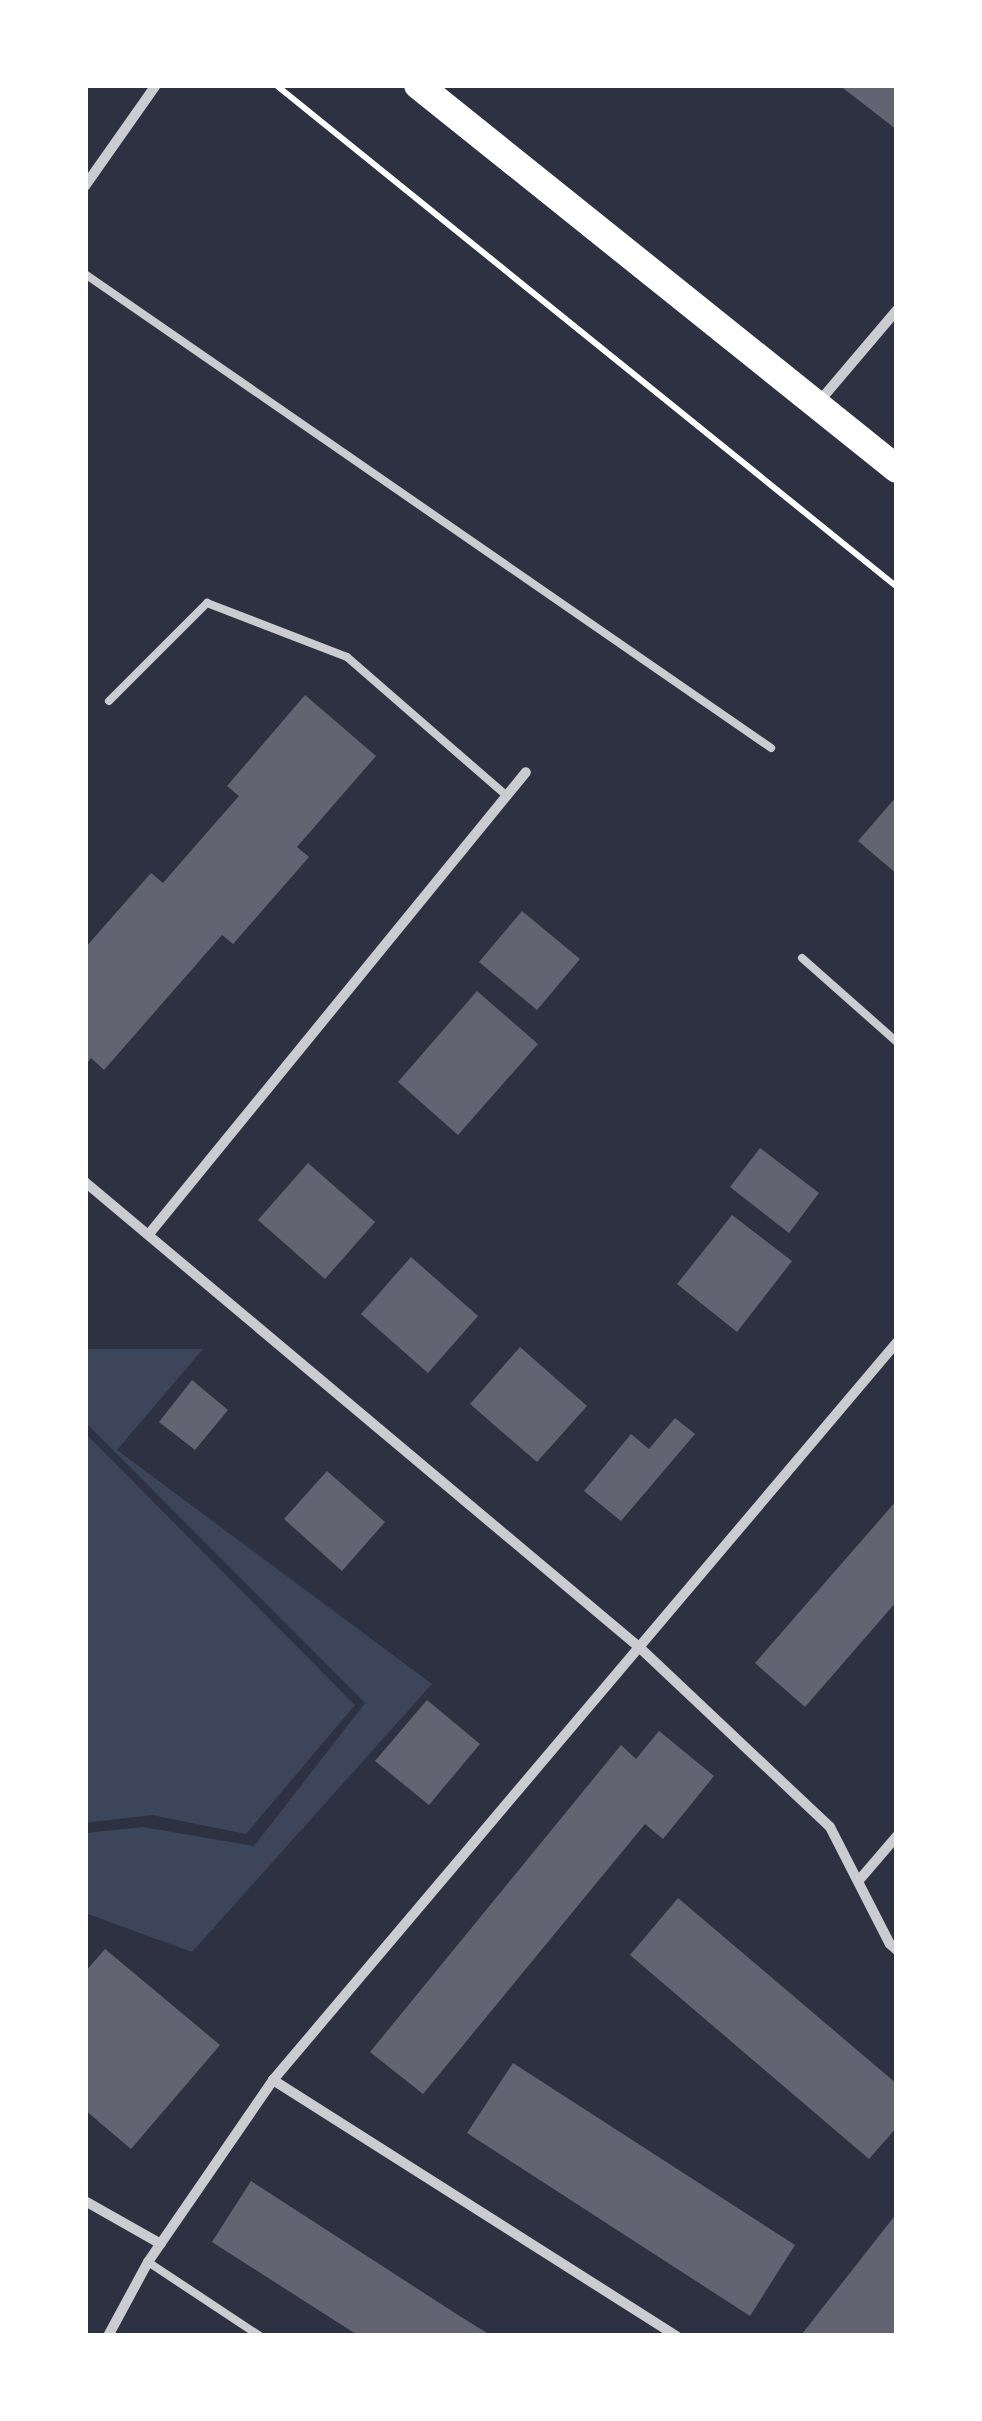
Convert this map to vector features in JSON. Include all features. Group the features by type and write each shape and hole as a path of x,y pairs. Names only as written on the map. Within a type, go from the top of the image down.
{"highway":[{"path":"418,85 897,469"}],"street":[{"path":"85,186 156,85"},
{"path":"818,403 897,310"},
{"path":"149,1234 526,772"},
{"path":"85,1182 639,1648 830,1827 890,1944 897,1950"},
{"path":"108,2336 148,2262 273,2080 897,1342"},
{"path":"860,1879 897,1836"},
{"path":"273,2080 678,2336"},
{"path":"85,2201 161,2244"}],"lane":[{"path":"85,274 772,748"},
{"path":"109,700 207,603 347,657 507,796"},
{"path":"802,958 897,1042"},
{"path":"148,2262 260,2336"}],"path":[{"path":"276,85 897,587"}],"shaded area":[{"path":"85,1349 203,1349 117,1450 432,1684 192,1952 85,1913 85,1833 143,1827 254,1846 365,1703 85,1422"},
{"path":"85,1433 355,1705 246,1834 152,1815 85,1823"}],"building":[{"path":"839,85 897,85 897,130"},
{"path":"305,695 376,756 297,847 309,857 233,944 222,935 104,1070 91,1058 85,1066 85,948 151,873 163,883 239,796 227,786"},
{"path":"897,796 897,874 858,841"},
{"path":"522,911 580,959 537,1010 479,962"},
{"path":"477,991 538,1044 458,1135 398,1082"},
{"path":"760,1148 819,1193 789,1233 730,1187"},
{"path":"308,1163 375,1222 325,1279 258,1220"},
{"path":"732,1215 792,1261 737,1332 677,1284"},
{"path":"411,1257 478,1316 428,1373 361,1314"},
{"path":"520,1347 587,1406 537,1462 470,1404"},
{"path":"192,1380 228,1410 195,1450 159,1422"},
{"path":"675,1418 695,1434 621,1521 584,1491 631,1434 649,1449"},
{"path":"327,1471 385,1522 342,1571 284,1519"},
{"path":"897,1500 897,1601 805,1707 755,1663"},
{"path":"427,1700 480,1744 429,1805 375,1761"},
{"path":"659,1731 714,1776 663,1839 645,1824 423,2094 370,2052 621,1745 636,1759"},
{"path":"678,1898 897,2084 897,2127 869,2159 630,1955"},
{"path":"105,1949 220,2045 131,2149 85,2110 85,1972"},
{"path":"513,2063 795,2245 750,2316 467,2133"},
{"path":"251,2181 492,2336 359,2336 212,2242"},
{"path":"897,2213 897,2336 802,2334"}]}
